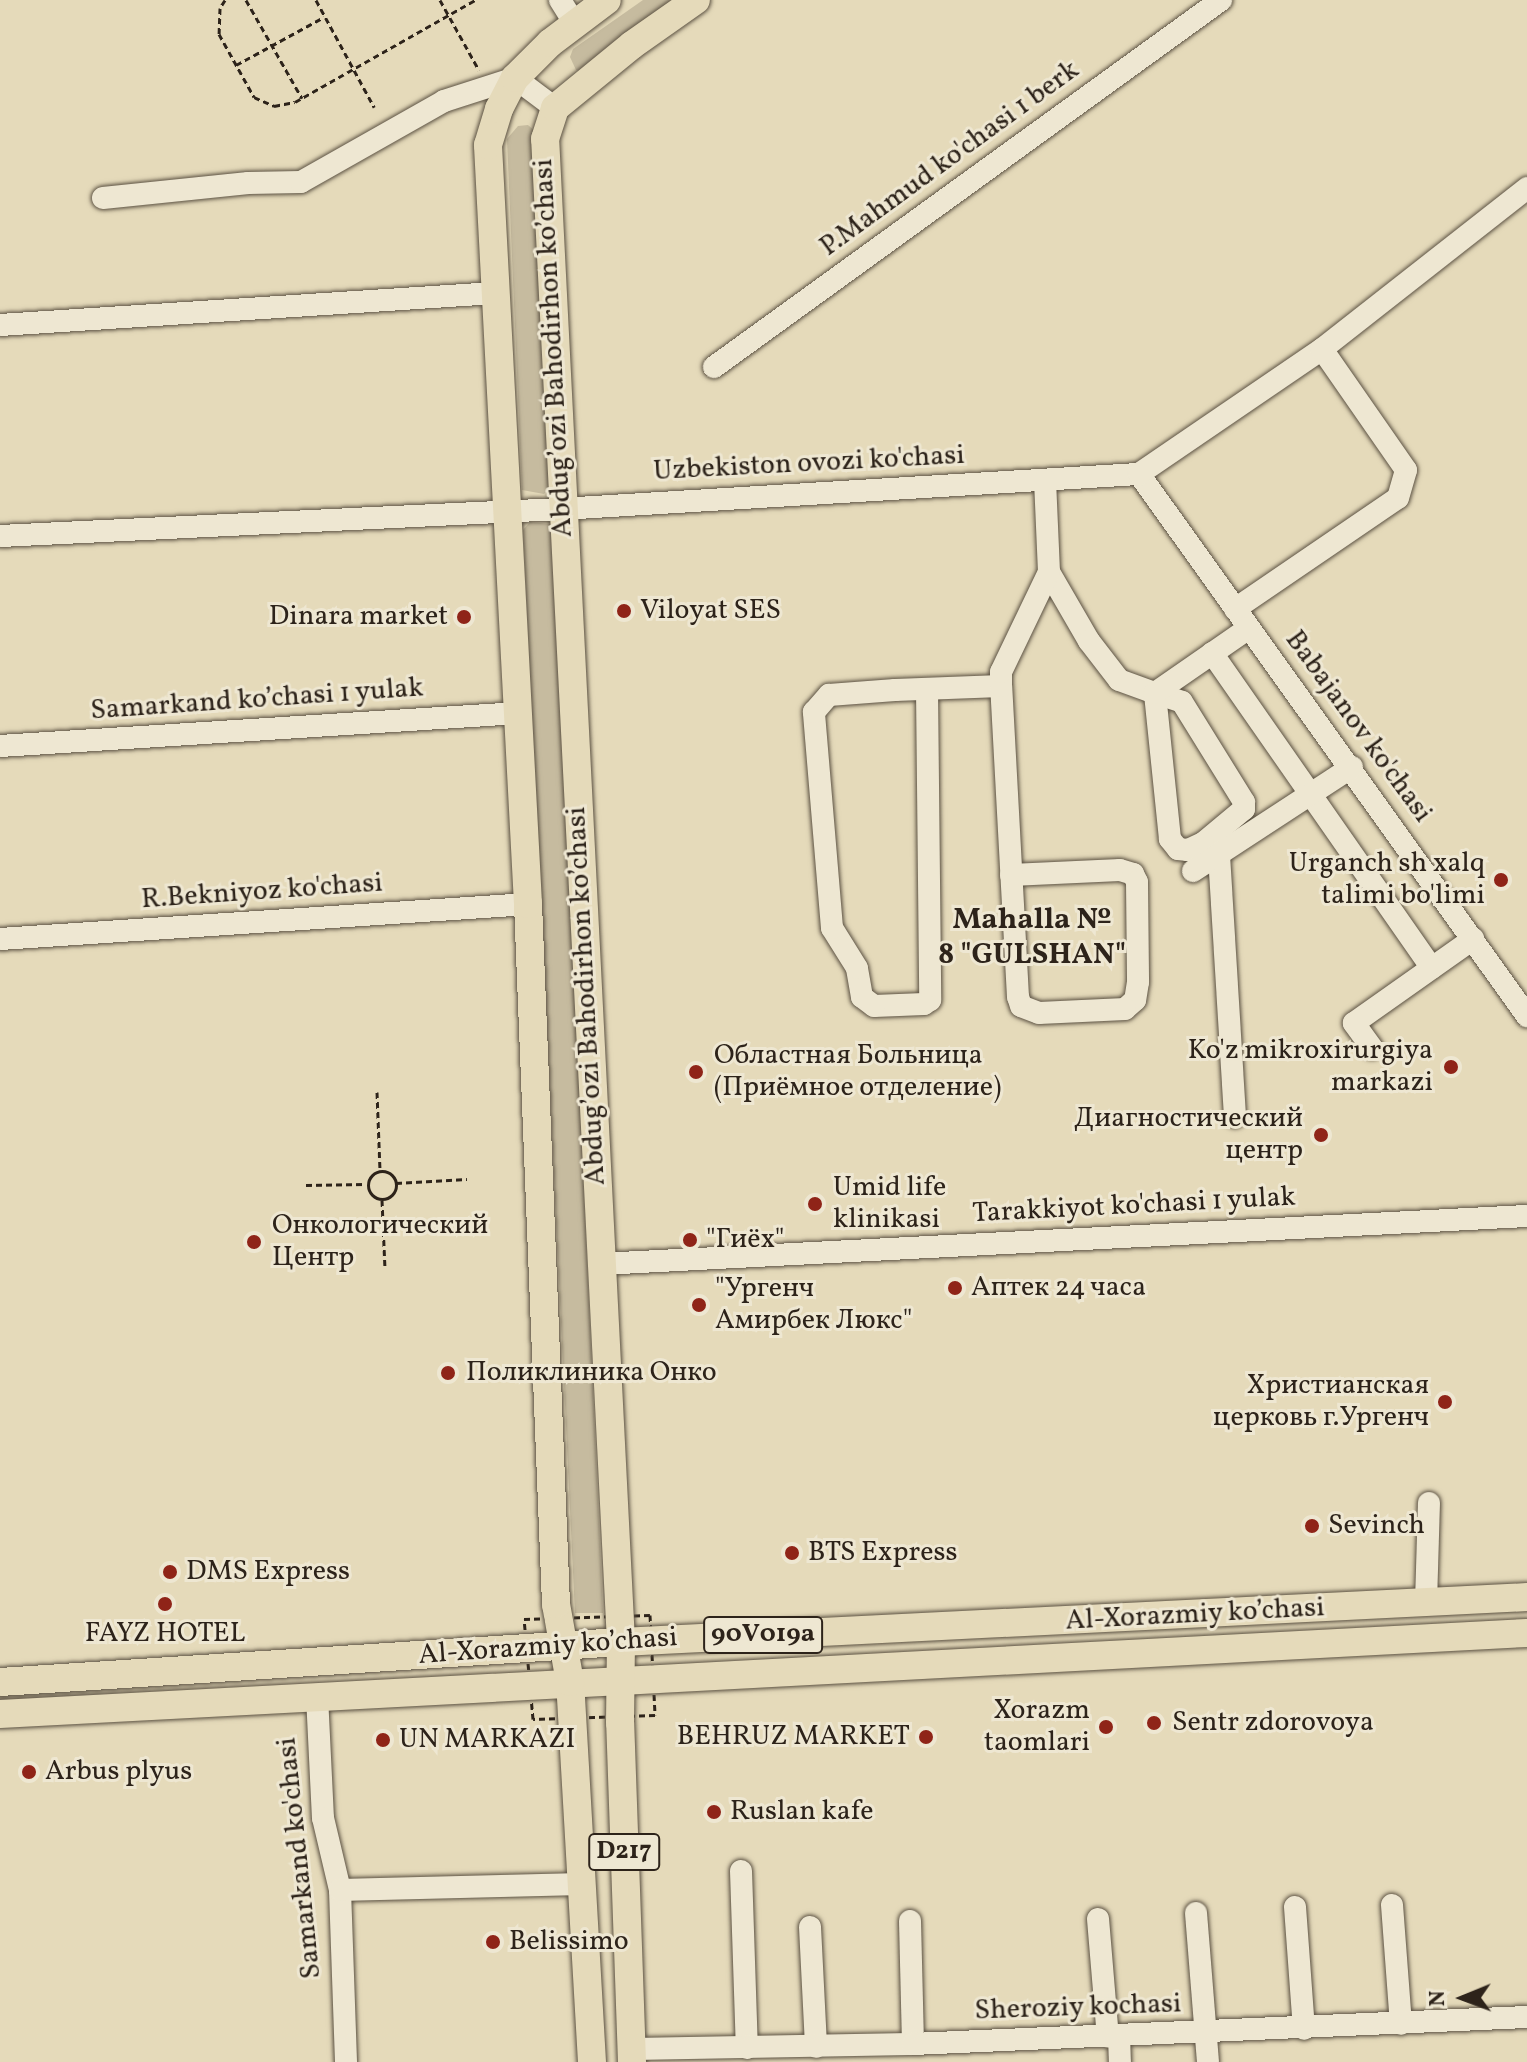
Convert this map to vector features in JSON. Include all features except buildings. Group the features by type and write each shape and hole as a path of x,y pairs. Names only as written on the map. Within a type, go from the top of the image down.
{"main road":[{"name":"Abdug’ozi Bahodirhon ko’chasi","path":"592,2062 570,1682 566,1646 558,1618 519,713 488,145 499,109 502,82 607,0"},
{"path":"555,108 632,45 696,0"},
{"name":"Abdug’ozi Bahodirhon ko’chasi","path":"555,108 545,139 561,509 620,1629 631,2056"},
{"name":"Al-Xorazmiy ko’chasi","path":"0,1682 566,1646 620,1629 1426,1603 1527,1597"},
{"name":"Al-Xorazmiy ko’chasi","path":"0,1714 1527,1633"}],"street":[{"path":"560,0 575,24"},
{"name":"P.Mahmud ko'chasi 1 berk","path":"714,367 1221,0"},
{"path":"103,198 248,183 301,182 444,101 502,82 555,108"},
{"path":"1139,474 1322,349 1527,188"},
{"path":"0,325 495,293"},
{"path":"1235,609 1398,498 1406,470 1322,349"},
{"name":"Uzbekiston ovozi ko'chasi","path":"0,536 506,512 1139,474"},
{"name":"Babajanov ko'chasi","path":"1139,474 1352,767 1527,1016"},
{"path":"1045,480 1049,572 1089,641 1119,680 1182,702 1244,802 1244,809 1230,823 1188,850 1171,846 1155,693"},
{"path":"1011,875 1120,870 1133,874 1137,882 1138,982 1135,1000 1125,1009 1039,1013 1021,1006 1011,875 1001,686 1006,657 1049,572"},
{"path":"1155,693 1249,628"},
{"path":"1212,653 1432,968"},
{"path":"927,689 930,1000 924,1004 874,1006 862,997 857,968 832,928 814,712 829,695 927,689 1001,686"},
{"name":"Samarkand ko’chasi 1 yulak","path":"0,746 519,713"},
{"path":"1193,871 1352,767"},
{"path":"1219,855 1235,1117"},
{"name":"R.Bekniyoz ko'chasi","path":"0,939 528,904"},
{"path":"1372,1048 1354,1023 1473,939"},
{"name":"Tarakkiyot ko'chasi 1 yulak","path":"601,1264 1527,1216"},
{"path":"1426,1603 1429,1503"},
{"name":"Samarkand ko'chasi","path":"317,1696 323,1818 340,1890 346,2062"},
{"path":"741,1871 747,2048"},
{"path":"340,1890 581,1884"},
{"path":"1392,1905 1401,2024"},
{"path":"1295,1907 1304,2029"},
{"path":"1196,1913 1208,2062"},
{"path":"1098,1919 1113,2036 1120,2062"},
{"path":"910,1921 913,2044"},
{"path":"810,1927 816,2047"},
{"name":"Sheroziy kochasi","path":"631,2056 747,2048 1208,2033 1527,2017"}],"path":[{"path":"225,0 220,8 219,34 254,97 274,106 302,98 475,0"},
{"path":"246,0 302,98"},
{"path":"316,0 374,107"},
{"path":"440,0 502,82"},
{"path":"236,65 325,17"},
{"path":"377,1092 380,1170"},
{"path":"380,1170 392,1175 396,1183 394,1192 382,1199"},
{"path":"380,1170 370,1176 368,1184 370,1193 382,1199"},
{"path":"396,1183 467,1179"},
{"path":"306,1185 368,1184"},
{"path":"382,1199 385,1268"},
{"path":"524,1619 558,1618 620,1629 650,1615"}],"shaded area":[{"path":"643,0 687,0 587,73 576,70 570,57 573,49"},
{"path":"528,125 536,132 550,488 544,494 522,490 507,139 518,126"},
{"path":"530,522 550,524 554,532 603,1613 575,1613 523,530"}],"place":[{"name":"Viloyat SES","path":"624,611"},
{"name":"Dinara market","path":"464,617"},
{"name":"Urganch sh xalq talimi bo'limi","path":"1501,880"},
{"name":"Ko'z mikroxirurgiya markazi","path":"1451,1067"},
{"name":"Областная Больница (Приёмное отделение)","path":"696,1072"},
{"name":"Диагностический центр","path":"1321,1135"},
{"name":"Umid life klinikasi","path":"815,1204"},
{"name":"\"Гиёх\"","path":"690,1240"},
{"name":"Онкологический Центр","path":"254,1242"},
{"name":"Аптек 24 часа","path":"955,1288"},
{"name":"\"Ургенч Амирбек Люкс\"","path":"699,1305"},
{"name":"Поликлиника Онко","path":"448,1373"},
{"name":"Христианская церковь г.Ургенч","path":"1445,1402"},
{"name":"Sevinch","path":"1312,1526"},
{"name":"BTS Express","path":"792,1553"},
{"name":"DMS Express","path":"170,1572"},
{"name":"FAYZ HOTEL","path":"165,1604"},
{"name":"Sentr zdorovoya","path":"1154,1723"},
{"name":"Xorazm taomlari","path":"1106,1727"},
{"name":"BEHRUZ MARKET","path":"926,1737"},
{"name":"UN MARKAZI","path":"383,1740"},
{"name":"Arbus plyus","path":"29,1772"},
{"name":"Ruslan kafe","path":"714,1812"},
{"name":"Belissimo","path":"493,1942"}],"district":[{"name":"Mahalla № 8 \"GULSHAN\"","path":"1032,937"}]}
